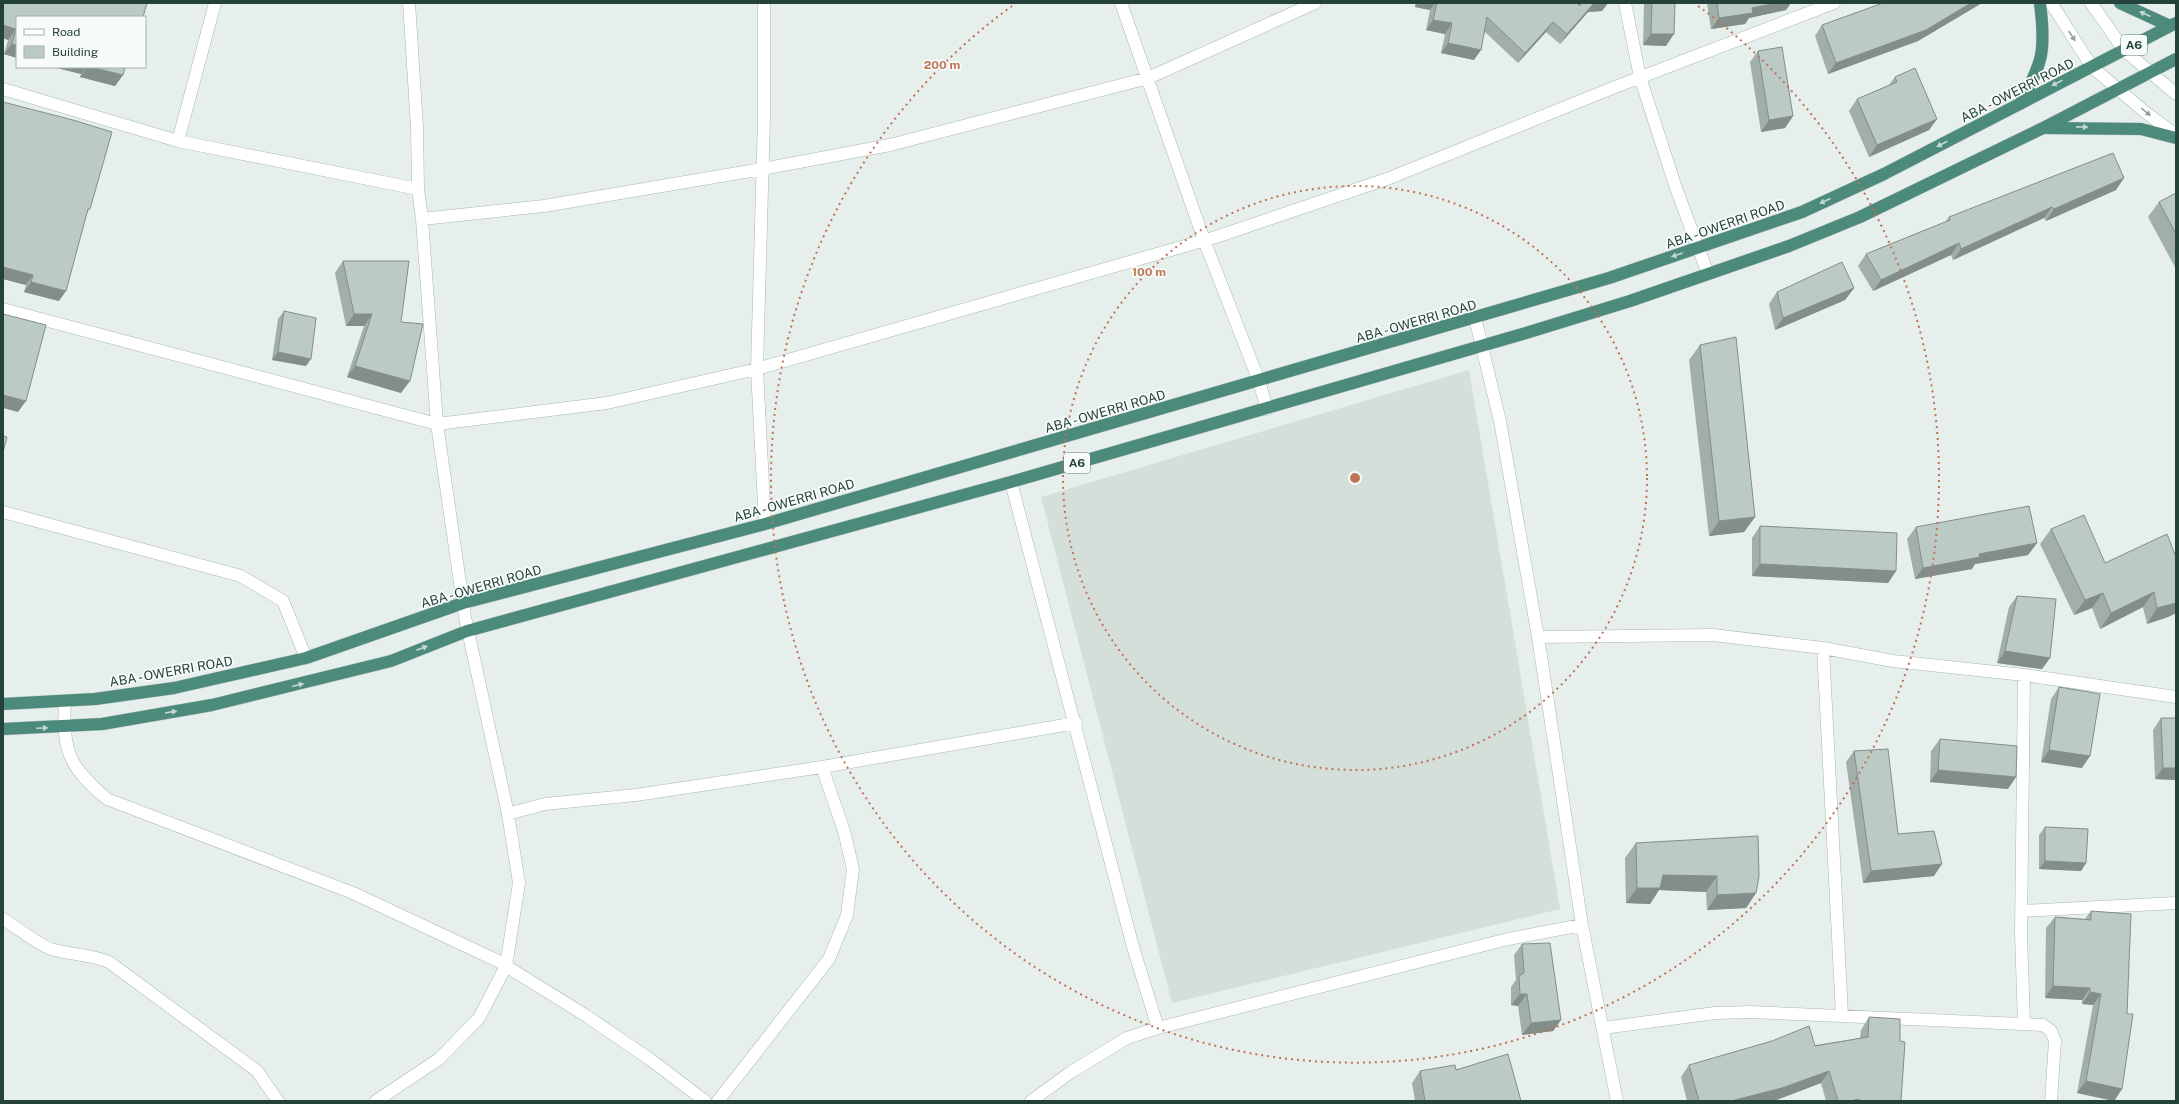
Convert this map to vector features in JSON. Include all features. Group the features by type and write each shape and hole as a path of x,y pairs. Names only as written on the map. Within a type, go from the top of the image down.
{"highway":[{"path":"2020,104 2037,72 2044,45 2040,3"},
{"path":"2120,3 2173,24"},
{"name":"ABA - OWERRI ROAD","path":"3,704 65,701 174,688 306,658 463,603 765,524 1609,278 1802,212 1884,174 2173,24"},
{"name":"A6","path":"3,729 102,724 179,711 272,691 391,661 467,631 1011,482 1267,409 1630,301 1789,246 1860,217 2044,128 2118,87 2150,73 2176,59"},
{"path":"2044,128 2141,129 2176,136"}],"street":[{"path":"178,141 215,3"},
{"path":"376,1101 439,1059 479,1018 506,966 519,883 508,814 467,631 437,424 422,219 418,189 417,126 410,3"},
{"path":"764,3 764,117 757,369 765,524"},
{"path":"1121,3 1204,240 1259,381 1267,409"},
{"path":"422,219 544,206 762,169 890,145 1148,78 1312,3"},
{"path":"1625,3 1640,77 1676,188 1708,274"},
{"path":"3,309 437,424 607,403 757,369 1204,240 1387,179 1640,77 1834,3"},
{"path":"2051,3 2092,67 2176,136"},
{"path":"2091,3 2124,50 2176,94"},
{"path":"3,89 178,141 418,189"},
{"path":"1475,318 1500,422 1538,637 1582,925 1617,1101"},
{"path":"1011,482 1076,723 1133,947 1158,1028"},
{"path":"3,512 240,576 283,601 306,658"},
{"path":"1538,637 1713,635 1823,648 1893,660 2024,675 2176,697"},
{"path":"1823,648 1842,1015"},
{"path":"2024,675 2021,911 2024,1024"},
{"path":"65,701 63,727 70,758 85,781 107,799 353,893 506,966 645,1056 705,1101"},
{"path":"508,814 545,804 636,795 822,767 1076,723"},
{"path":"718,1101 829,959 847,915 853,869 844,831 822,767"},
{"path":"2021,911 2176,903"},
{"path":"3,919 49,948 63,952 94,955 109,962 257,1071 278,1101"},
{"path":"1031,1101 1071,1072 1127,1038 1158,1028 1508,939 1582,925"},
{"path":"1603,1028 1715,1013 1751,1012 2043,1025 2051,1031 2055,1041 2051,1101"}],"shaded area":[{"path":"1469,370 1560,909 1172,1003 1041,497"}],"building":[{"path":"3,3 147,3 143,16 16,16 16,29 3,25"},
{"path":"1437,3 1577,3 1580,6 1580,3 1594,3 1567,34 1553,22 1525,53 1487,17 1481,50 1448,43 1452,23 1433,20"},
{"path":"1652,3 1675,3 1674,34 1651,34"},
{"path":"1717,3 1776,3 1752,8 1753,13 1719,18"},
{"path":"1883,3 1971,3 1926,30 1836,63 1822,25"},
{"path":"16,29 16,45 12,44"},
{"path":"1782,47 1793,116 1769,120 1758,51"},
{"path":"94,68 125,68 123,75"},
{"path":"1915,68 1937,119 1877,145 1857,99 1897,82 1895,77"},
{"path":"3,102 73,120 112,132 90,209 88,209 66,291 31,282 33,275 3,267"},
{"path":"2113,153 2124,178 2054,209 2052,207 1961,249 1959,243 1881,280 1866,254 1950,220 1949,217"},
{"path":"2176,193 2176,234 2159,202"},
{"path":"343,261 409,261 401,322 423,324 410,381 355,366 372,314 354,314"},
{"path":"1842,262 1854,288 1783,318 1777,292"},
{"path":"284,311 316,318 311,359 278,352"},
{"path":"3,314 46,325 26,401 3,395"},
{"path":"1736,337 1755,517 1719,521 1700,345"},
{"path":"3,436 7,437 3,452"},
{"path":"2029,506 2037,543 1979,554 1980,557 1923,568 1916,527"},
{"path":"2084,515 2105,563 2167,534 2176,557 2176,603 2157,608 2154,592 2111,613 2103,593 2085,600 2051,529"},
{"path":"1760,526 1897,533 1896,571 1760,564"},
{"path":"2017,596 2056,599 2050,658 2005,651"},
{"path":"2059,687 2100,694 2090,756 2049,750"},
{"path":"2161,718 2176,718 2176,768 2163,768"},
{"path":"1940,739 2017,746 2016,777 1938,770"},
{"path":"1888,749 1898,834 1934,831 1942,864 1871,871 1854,751"},
{"path":"2045,827 2088,829 2086,863 2045,861"},
{"path":"1758,836 1759,876 1756,893 1717,895 1717,876 1663,875 1660,888 1637,888 1636,843"},
{"path":"2091,911 2131,914 2127,1014 2133,1014 2122,1089 2086,1081 2101,994 2090,992 2090,988 2053,986 2055,917 2091,920"},
{"path":"1550,943 1561,1020 1531,1023 1527,994 1520,994 1519,976 1524,973 1522,944"},
{"path":"1869,1017 1900,1019 1900,1041 1905,1042 1901,1101 1858,1101 1859,1099 1838,1101 1829,1071 1782,1088 1731,1101 1699,1101 1689,1065 1772,1041 1809,1026 1815,1046 1868,1037"},
{"path":"1508,1054 1521,1101 1425,1101 1420,1071 1455,1065 1456,1070"}]}
